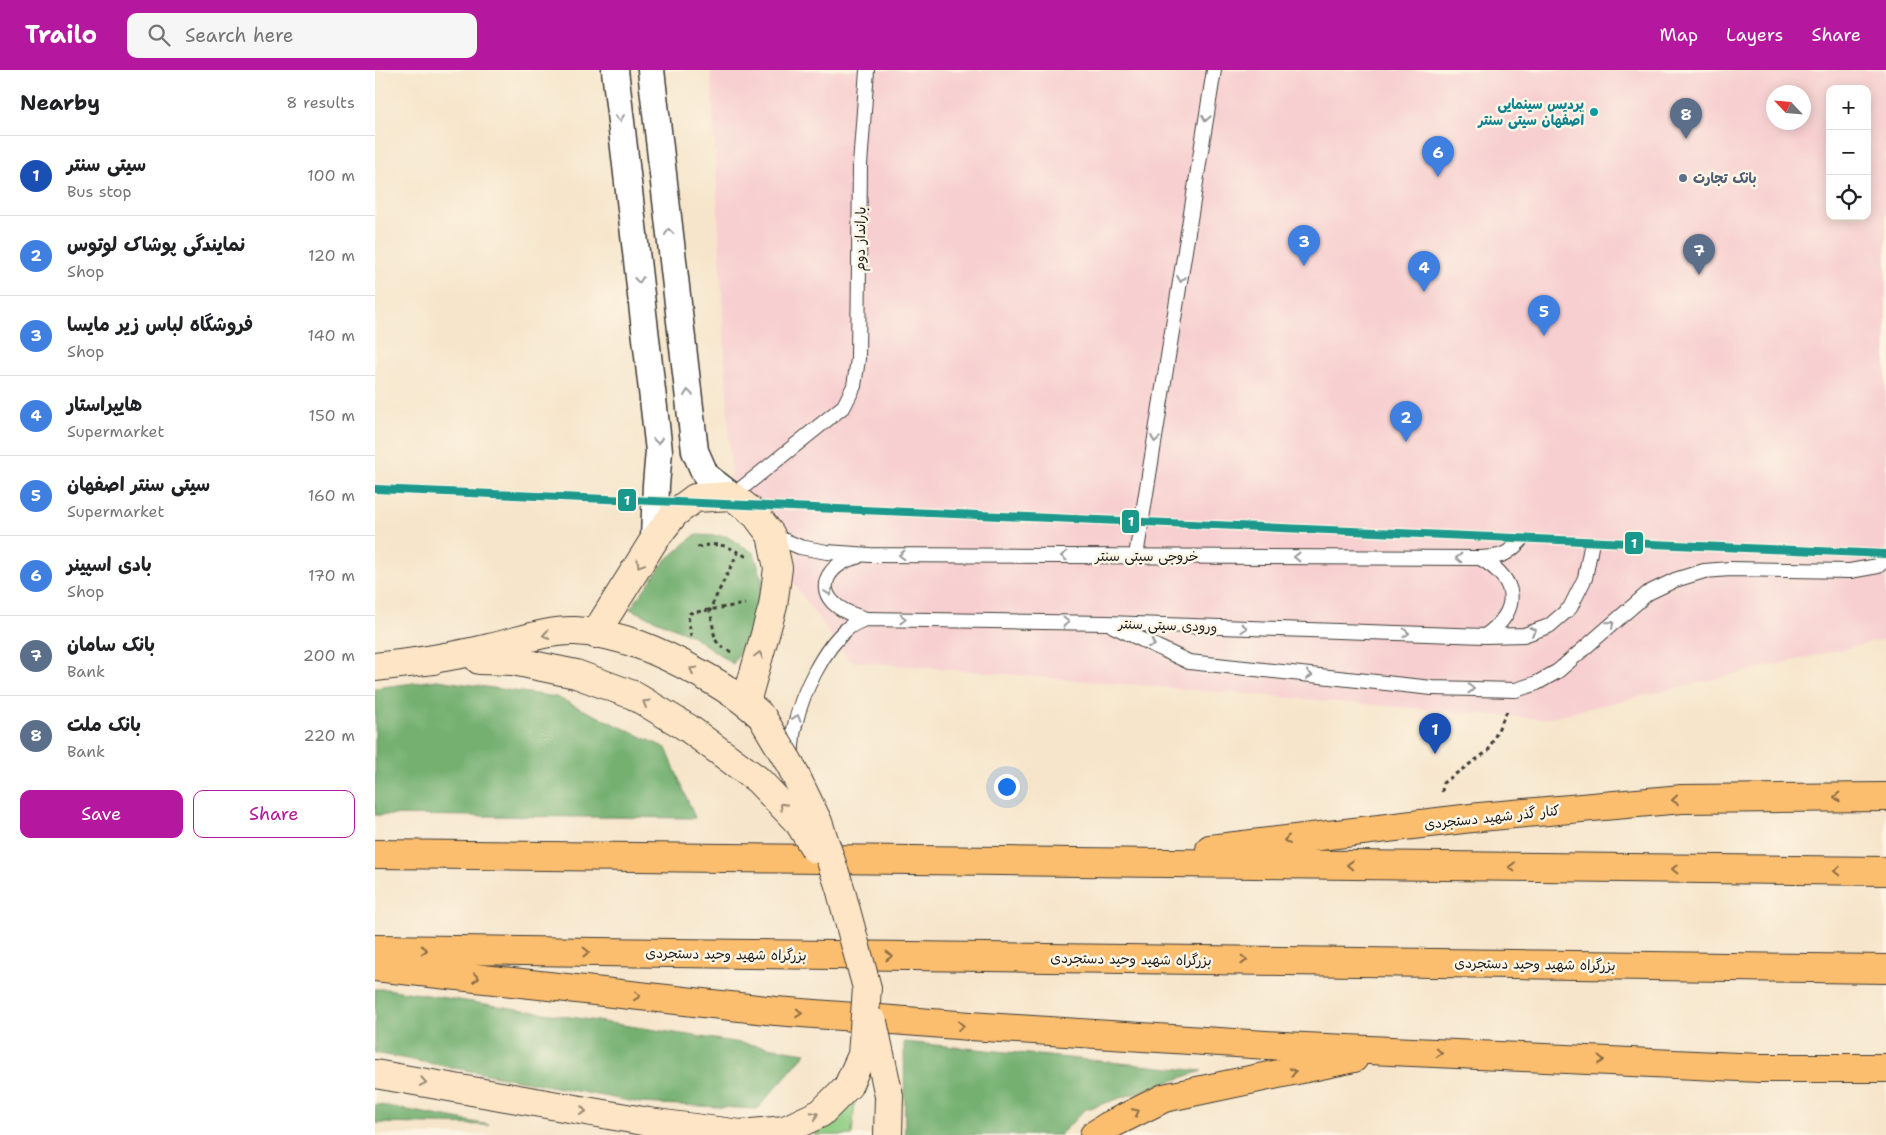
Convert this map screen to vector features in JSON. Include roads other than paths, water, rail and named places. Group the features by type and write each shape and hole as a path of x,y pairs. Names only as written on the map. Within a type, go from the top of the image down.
{"highway":[{"name":"کنار گذر شهید دستجردی","path":"1099,862 1435,822 1682,799 1886,797"},
{"path":"375,854 1886,872"},
{"name":"بزرگراه شهید وحید دستجردی","path":"375,949 1886,969"},
{"path":"375,967 777,1012 970,1026 1390,1051 1759,1068 1886,1068"},
{"path":"1093,1135 1164,1098 1390,1051"},
{"path":"1759,1068 1886,1081"}],"main road":[{"path":"595,634 654,540 675,513 695,498 732,496 757,514 771,536 778,568 754,709"},
{"path":"415,662 487,649 544,634 574,631 630,640 668,656 724,687 754,709 791,766 818,822 840,888 867,988 889,1096 888,1135"},
{"path":"375,667 440,660 513,660 576,674 633,695 688,728 758,780 799,823 840,888"},
{"path":"375,1074 649,1122 739,1134 785,1130 821,1113 848,1086 862,1055 867,988"},
{"path":"649,1122 672,1135"}],"street":[{"path":"615,70 659,451 654,540"},
{"path":"651,70 695,451 706,476 732,496"}],"lane":[{"name":"بارانداز دوم","path":"732,496 844,406 854,386 858,359 861,165 867,70"},
{"path":"1136,556 1214,70"},
{"name":"خروجی سیتی سنتر","path":"771,536 809,549 870,555 1479,558 1500,556 1511,551 1520,541"},
{"name":"ورودی سیتی سنتر","path":"866,619 1107,623 1485,636 1524,635 1549,626 1570,608 1585,578 1591,547"},
{"path":"866,619 850,614 836,605 828,594 826,581 833,569 842,562 870,555"},
{"path":"1479,558 1495,567 1506,579 1511,595 1508,612 1499,626 1485,636"},
{"path":"1107,623 1189,662 1432,688 1516,690 1537,683 1558,671 1648,593 1675,580 1704,571 1730,569 1850,572 1878,566 1886,559"},
{"path":"791,766 794,726 818,667 835,641 850,626 866,619"}],"place":[{"name":"پردیس سینمایی اصفهان سیتی سنتر","path":"1594,112"},
{"name":"بانک ملت","path":"1686,139"},
{"name":"بادی اسپینر","path":"1438,177"},
{"name":"بانک تجارت","path":"1683,178"},
{"name":"فروشگاه لباس زیر مایسا","path":"1304,266"},
{"name":"بانک سامان","path":"1699,275"},
{"name":"هایپراستار","path":"1424,292"},
{"name":"سیتی سنتر اصفهان","path":"1544,336"},
{"name":"نمایندگی پوشاک لوتوس","path":"1406,442"},
{"name":"سیتی سنتر","path":"1435,754"}]}
